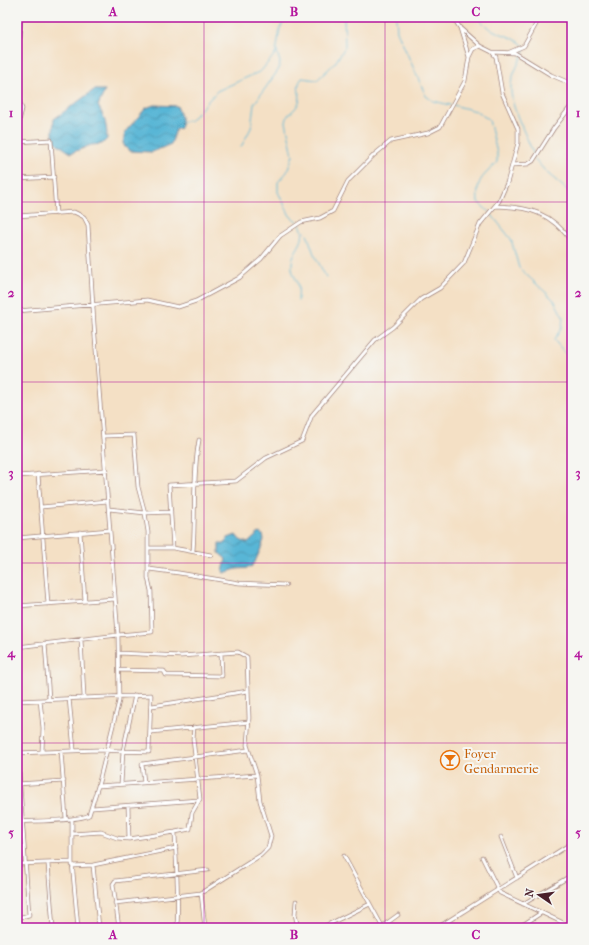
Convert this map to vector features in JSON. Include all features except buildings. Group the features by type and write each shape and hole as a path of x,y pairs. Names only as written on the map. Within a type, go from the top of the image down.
{"street":[{"path":"17,56 21,17"},
{"path":"453,17 460,28 469,57"},
{"path":"460,28 480,46 500,54 510,52 524,46 540,17"},
{"path":"17,310 147,300 178,307 196,301 239,278 261,259 280,236 301,222 320,218 333,211 348,181 374,155 391,141 428,133 440,127 465,81 469,57 473,50 480,46"},
{"path":"173,548 169,485 236,481 266,458 302,441 312,415 375,340 393,327 421,299 440,288 464,263 480,224 495,206 507,183 518,142 518,129 502,93 499,66 496,57 492,52"},
{"path":"510,52 551,75 572,84"},
{"path":"17,95 22,109 17,130"},
{"path":"512,165 528,164 533,161 554,128 572,105"},
{"path":"17,142 51,140 56,214"},
{"path":"17,179 54,177"},
{"path":"495,206 524,208 552,220 560,225 572,240"},
{"path":"17,216 74,212 84,218 88,225 107,470 119,653 119,695 98,786 92,808 88,816 72,819 17,822"},
{"path":"17,647 152,632 151,591 148,578 149,548 145,513 138,487 134,435 104,436"},
{"path":"193,551 195,529 194,483 198,440"},
{"path":"17,476 107,470"},
{"path":"38,474 48,604"},
{"path":"41,507 108,501"},
{"path":"109,508 145,513 171,512"},
{"path":"17,538 44,537 110,530"},
{"path":"80,532 85,601"},
{"path":"149,548 173,548 211,554"},
{"path":"149,570 179,573 239,583 286,585"},
{"path":"17,606 115,600"},
{"path":"81,639 84,697"},
{"path":"45,643 49,699"},
{"path":"115,903 201,893 239,870 268,848 271,836 260,801 257,775 248,750 247,740 249,722 247,657 238,652 181,656 119,653"},
{"path":"119,670 161,670 166,672 166,675 222,676 221,653"},
{"path":"152,706 248,691"},
{"path":"17,701 119,695 151,695 152,706 149,752 61,750 17,753"},
{"path":"121,784 123,751 135,695"},
{"path":"69,698 74,750"},
{"path":"40,700 43,728 42,751"},
{"path":"151,732 249,722"},
{"path":"72,834 101,832 117,838 129,838 186,831 191,828 192,814 199,800 194,756 194,727"},
{"path":"17,744 18,784 29,915 17,918"},
{"path":"61,750 66,819"},
{"path":"144,783 142,764 248,750"},
{"path":"98,786 196,778 257,775"},
{"path":"18,784 64,781"},
{"path":"92,808 199,800"},
{"path":"128,806 129,838"},
{"path":"72,819 72,864 78,928"},
{"path":"175,832 176,874 179,895 177,927"},
{"path":"501,837 517,878"},
{"path":"437,928 572,843"},
{"path":"17,864 93,865 176,848"},
{"path":"344,856 381,927 398,915"},
{"path":"482,857 500,893 572,927"},
{"path":"48,864 52,928"},
{"path":"93,865 99,928"},
{"path":"119,928 113,884 115,881 208,870"},
{"path":"524,904 572,875"},
{"path":"201,893 205,928"},
{"path":"296,901 295,914 298,928"},
{"path":"321,928 370,904"},
{"path":"518,928 541,913"},
{"path":"445,923 448,928"},
{"path":"140,928 183,928"}],"water":[{"path":"94,90 105,90 98,106 105,122 107,139 102,144 91,145 71,153 54,140 54,119"},
{"path":"154,105 177,106 181,117 181,128 176,129 171,144 152,152 130,151 123,143 125,132 146,108"},
{"path":"259,533 263,535 264,539 254,564 249,568 236,569 224,573 226,559 219,553 219,543 225,543 228,538 236,535 240,540 248,543"}],"waterway":[{"path":"181,122 190,121 217,91 261,71 276,53 280,28 287,17"},
{"path":"298,222 290,216 278,192 278,182 287,172 293,155 286,122 288,115 295,109 300,99 298,87 302,78 317,80 335,63 345,47 344,17"},
{"path":"396,17 397,31 426,96 433,101 450,105"},
{"path":"479,17 483,23 494,31 520,42 525,47 513,75 511,88 514,108 534,156"},
{"path":"241,147 251,128 254,104 279,69 280,62 276,49"},
{"path":"453,105 476,111 489,120 497,153 497,162 481,179 478,188 478,202 489,212"},
{"path":"535,159 546,172 572,194"},
{"path":"491,214 511,239 519,268 554,300 563,317 562,327 554,340 572,361"},
{"path":"298,301 298,285 292,267 293,258 303,236 300,224"},
{"path":"304,231 307,234 314,254 326,277"}],"place":[{"name":"Foyer Gendarmerie","path":"450,760"}]}
